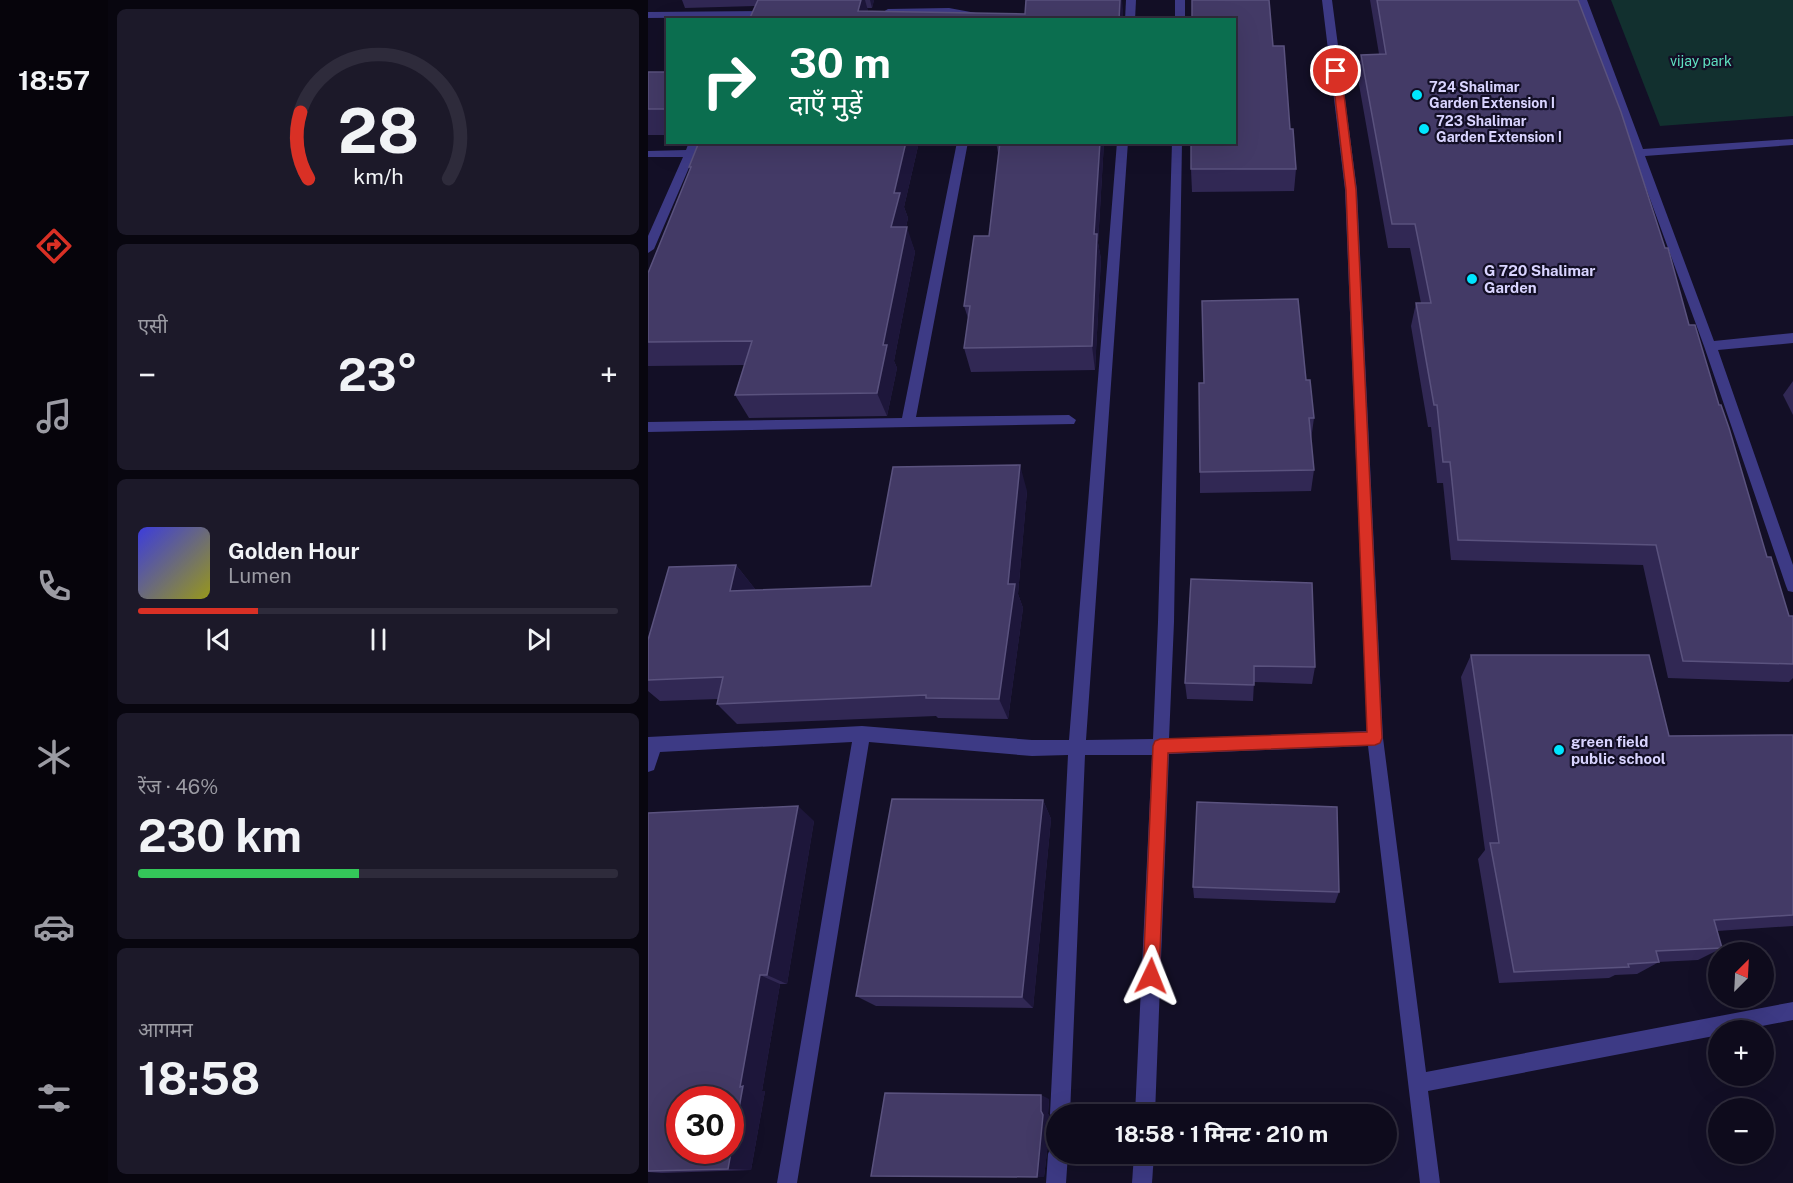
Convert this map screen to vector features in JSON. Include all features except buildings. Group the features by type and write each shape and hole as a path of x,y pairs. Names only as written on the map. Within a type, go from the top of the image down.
{"street":[{"path":"1130,18 1131,0"},
{"path":"1180,0 1180,18"},
{"path":"1327,0 1351,190 1375,738 1430,1183"},
{"path":"1582,0 1710,346 1793,586"},
{"path":"878,12 959,12 973,14 978,18"},
{"path":"648,15 749,17 785,13"},
{"path":"1639,153 1793,142"},
{"path":"908,423 963,144"},
{"path":"1061,1104 1123,144"},
{"path":"1145,1104 1156,746 1166,622 1177,144"},
{"path":"648,154 692,148"},
{"path":"648,249 692,148"},
{"path":"1710,346 1793,338"},
{"path":"648,427 1069,420"},
{"path":"648,764 651,745 862,734 1032,748 1375,738"},
{"path":"787,1183 862,734"},
{"path":"1419,1083 1793,1011"},
{"path":"1056,1183 1057,1164"},
{"path":"1142,1183 1143,1164"}],"green space":[{"name":"vijay park","path":"1611,0 1793,0 1793,116 1660,126"}],"place":[{"name":"724 Shalimar Garden Extension I","path":"1417,95"},
{"name":"723 Shalimar Garden Extension I","path":"1424,129"},
{"name":"G 720 Shalimar Garden","path":"1472,279"},
{"name":"green field public school","path":"1559,750"}],"route":[{"path":"1151,976 1160,746 1375,738 1351,190 1336,71"}]}
